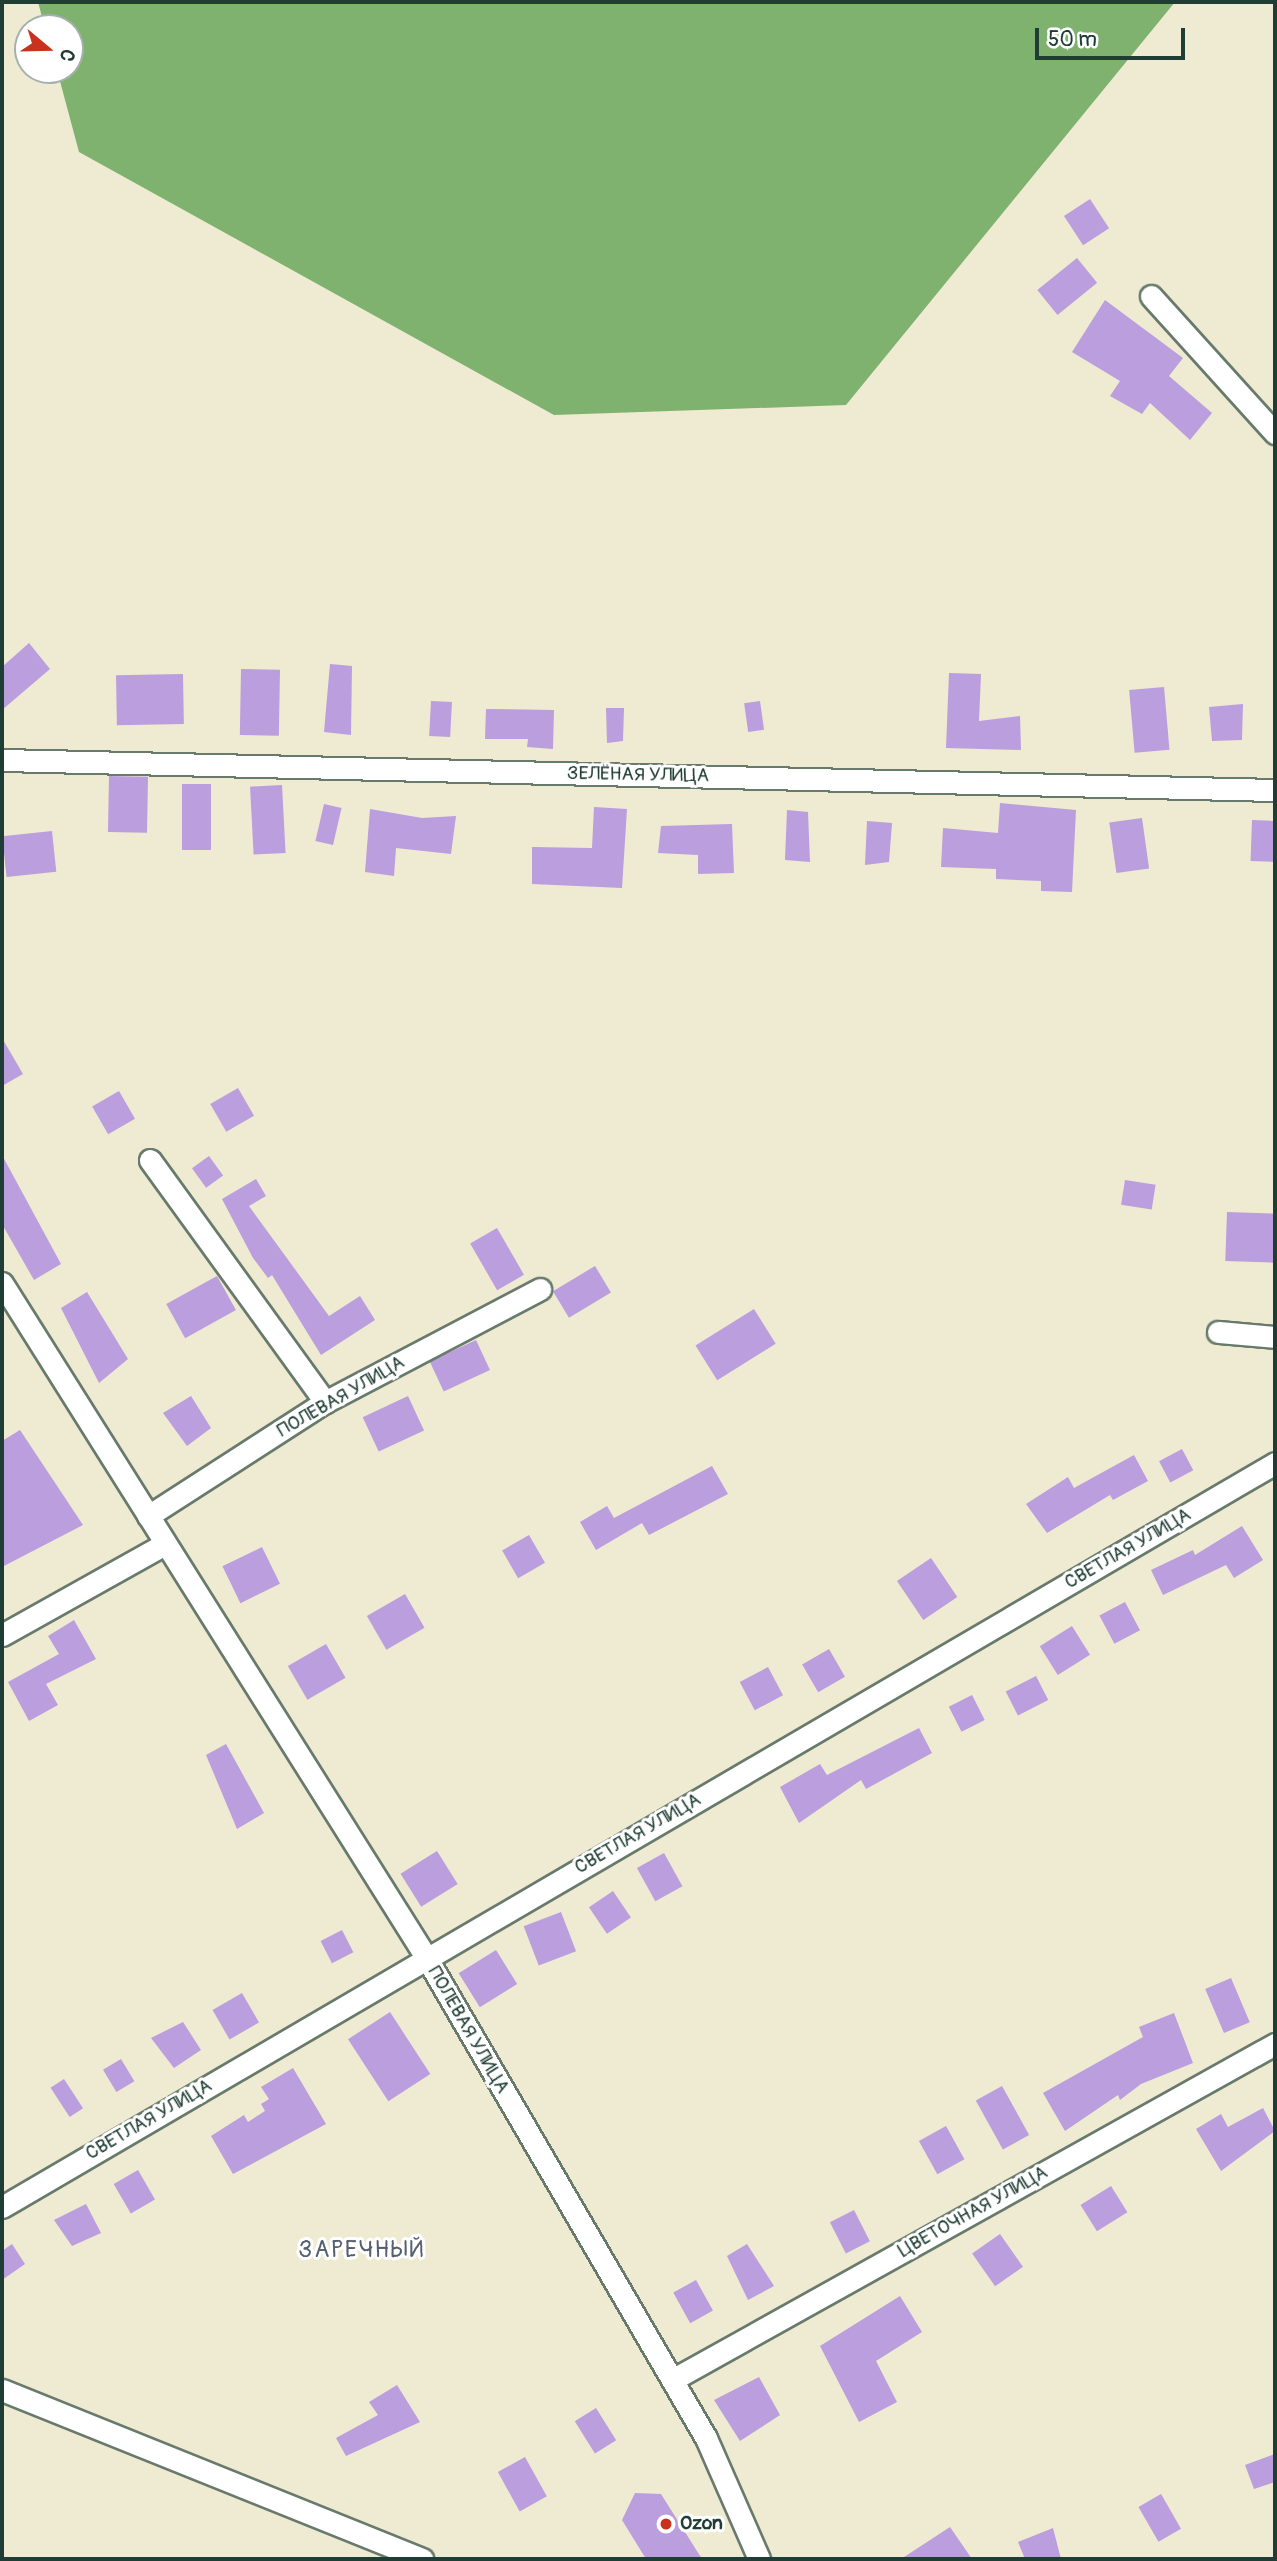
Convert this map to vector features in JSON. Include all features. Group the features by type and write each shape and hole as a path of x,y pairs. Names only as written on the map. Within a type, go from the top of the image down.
{"street":[{"path":"1151,296 1275,433"},
{"name":"ЗЕЛЁНАЯ УЛИЦА","path":"2,760 1275,790"},
{"path":"150,1160 325,1402"},
{"name":"ПОЛЕВАЯ УЛИЦА","path":"2,1283 426,1957 706,2438 759,2559"},
{"name":"ПОЛЕВАЯ УЛИЦА","path":"148,1517 325,1402 540,1289"},
{"path":"1217,1332 1275,1337"},
{"name":"СВЕТЛАЯ УЛИЦА","path":"2,2207 1275,1463"},
{"path":"2,1635 166,1544"},
{"name":"ЦВЕТОЧНАЯ УЛИЦА","path":"672,2380 1275,2044"},
{"path":"2,2390 422,2559"}],"green space":[{"path":"38,2 1175,2 846,405 554,415 79,152 61,84 84,84 84,14 41,14"}],"building":[{"path":"1090,199 1109,228 1083,245 1064,216"},
{"path":"1077,258 1097,283 1058,315 1037,290"},
{"path":"1105,300 1183,358 1169,376 1212,413 1190,440 1150,403 1142,414 1110,396 1120,381 1072,352"},
{"path":"29,643 50,669 2,710 2,667"},
{"path":"330,664 352,666 351,735 324,732"},
{"path":"241,669 280,670 279,736 240,735"},
{"path":"949,673 981,674 979,721 1020,716 1021,750 946,748"},
{"path":"183,674 184,724 117,725 116,675"},
{"path":"1164,687 1169,750 1135,753 1129,690"},
{"path":"431,701 452,702 450,737 429,736"},
{"path":"760,701 764,730 748,732 744,703"},
{"path":"1243,704 1242,740 1212,741 1209,707"},
{"path":"606,708 624,708 623,741 607,743"},
{"path":"486,709 554,710 553,749 527,747 528,739 485,739"},
{"path":"109,776 148,777 147,833 108,832"},
{"path":"182,784 211,784 211,850 182,850"},
{"path":"282,785 286,853 254,855 250,787"},
{"path":"1000,803 1076,810 1072,892 1041,891 1041,881 996,879 996,869 941,867 943,828 998,833"},
{"path":"324,804 342,808 333,845 315,841"},
{"path":"594,807 627,809 622,888 532,884 532,847 592,848"},
{"path":"370,809 422,818 456,816 451,854 396,848 394,876 365,872"},
{"path":"787,810 808,812 810,862 785,860"},
{"path":"1142,818 1149,869 1116,873 1109,823"},
{"path":"1252,820 1275,821 1274,862 1251,861"},
{"path":"867,821 892,823 889,862 865,865"},
{"path":"732,824 734,873 698,874 698,855 658,853 661,826"},
{"path":"52,831 56,872 7,877 2,836"},
{"path":"2,1038 23,1074 2,1086"},
{"path":"238,1088 254,1116 226,1132 210,1104"},
{"path":"119,1091 135,1119 108,1134 92,1106"},
{"path":"2,1155 61,1264 34,1280 2,1224"},
{"path":"209,1156 223,1175 206,1188 192,1168"},
{"path":"256,1179 266,1196 249,1206 329,1316 360,1296 375,1320 321,1355 272,1275 268,1278 253,1258 222,1199"},
{"path":"1125,1180 1156,1185 1152,1210 1121,1205"},
{"path":"1227,1212 1275,1214 1273,1263 1225,1261"},
{"path":"497,1228 524,1275 497,1290 470,1244"},
{"path":"595,1266 611,1293 569,1318 553,1291"},
{"path":"217,1276 236,1310 185,1338 166,1304"},
{"path":"87,1292 128,1359 99,1383 61,1308"},
{"path":"754,1309 776,1344 717,1380 695,1346"},
{"path":"476,1340 490,1370 444,1391 430,1362"},
{"path":"191,1396 211,1428 187,1446 163,1413"},
{"path":"408,1396 424,1430 379,1452 363,1417"},
{"path":"20,1430 83,1525 2,1567 2,1441"},
{"path":"1182,1449 1193,1470 1170,1482 1159,1461"},
{"path":"1134,1455 1148,1481 1113,1500 1110,1495 1047,1533 1026,1504 1068,1477 1074,1488"},
{"path":"712,1466 728,1494 649,1535 642,1523 596,1550 580,1522 607,1506 614,1518"},
{"path":"1242,1526 1263,1560 1234,1578 1226,1565 1163,1595 1151,1570 1193,1550 1195,1555"},
{"path":"529,1535 545,1563 518,1578 502,1550"},
{"path":"262,1547 280,1584 240,1603 222,1566"},
{"path":"931,1558 957,1597 923,1620 897,1581"},
{"path":"405,1594 424,1628 386,1650 367,1616"},
{"path":"1125,1602 1140,1630 1114,1644 1099,1616"},
{"path":"74,1620 96,1659 46,1684 58,1705 29,1721 8,1682 59,1654 48,1636"},
{"path":"1072,1626 1090,1655 1058,1675 1040,1646"},
{"path":"326,1644 346,1678 307,1700 288,1666"},
{"path":"829,1649 845,1677 818,1692 802,1664"},
{"path":"768,1667 783,1695 755,1710 740,1682"},
{"path":"1036,1676 1048,1700 1018,1715 1006,1691"},
{"path":"972,1695 985,1720 962,1732 949,1707"},
{"path":"919,1728 932,1753 866,1789 861,1780 799,1823 780,1787 820,1764 827,1775"},
{"path":"226,1744 264,1813 237,1829 206,1755"},
{"path":"437,1851 458,1884 421,1907 401,1874"},
{"path":"664,1853 682,1886 655,1901 637,1868"},
{"path":"613,1891 631,1918 607,1934 589,1907"},
{"path":"561,1912 576,1951 539,1966 524,1926"},
{"path":"342,1930 353,1952 332,1963 321,1941"},
{"path":"496,1950 517,1984 480,2007 459,1973"},
{"path":"1231,1978 1250,2022 1224,2033 1205,1989"},
{"path":"242,1993 259,2022 230,2039 213,2010"},
{"path":"390,2012 430,2074 388,2101 348,2039"},
{"path":"1174,2013 1193,2063 1141,2084 1120,2100 1118,2095 1065,2131 1043,2093 1143,2037 1139,2027"},
{"path":"183,2022 201,2050 174,2068 151,2038"},
{"path":"121,2059 134,2081 116,2092 103,2070"},
{"path":"293,2068 326,2124 233,2174 211,2136 244,2115 248,2122 265,2111 261,2104 269,2099 261,2087"},
{"path":"64,2079 83,2108 70,2117 51,2088"},
{"path":"1002,2086 1029,2135 1003,2150 976,2101"},
{"path":"1263,2108 1275,2131 1221,2171 1196,2129 1221,2114 1228,2127"},
{"path":"946,2126 964,2159 937,2174 919,2141"},
{"path":"138,2170 155,2199 131,2213 114,2184"},
{"path":"1111,2186 1127,2212 1097,2231 1080,2205"},
{"path":"86,2204 101,2233 72,2246 54,2220"},
{"path":"854,2210 870,2241 846,2253 830,2222"},
{"path":"1000,2234 1023,2267 995,2286 972,2254"},
{"path":"12,2244 25,2264 2,2280 2,2251"},
{"path":"747,2244 774,2286 748,2300 727,2256"},
{"path":"696,2280 713,2311 690,2323 673,2293"},
{"path":"900,2296 922,2332 876,2361 897,2402 859,2422 820,2346"},
{"path":"759,2377 780,2415 740,2441 714,2400"},
{"path":"397,2385 420,2422 346,2456 336,2438 378,2415 369,2402"},
{"path":"596,2408 616,2440 595,2453 575,2421"},
{"path":"1275,2454 1275,2482 1254,2489 1245,2465"},
{"path":"525,2457 547,2496 520,2511 498,2472"},
{"path":"635,2493 661,2494 702,2559 646,2559 622,2520"},
{"path":"1161,2494 1181,2529 1158,2542 1138,2507"},
{"path":"950,2527 972,2559 901,2559"},
{"path":"1053,2528 1061,2559 1025,2559 1018,2542"}],"place":[{"name":"Ozon","path":"666,2524"}],"district":[{"name":"ЗАРЕЧНЫЙ","path":"362,2250"}]}
